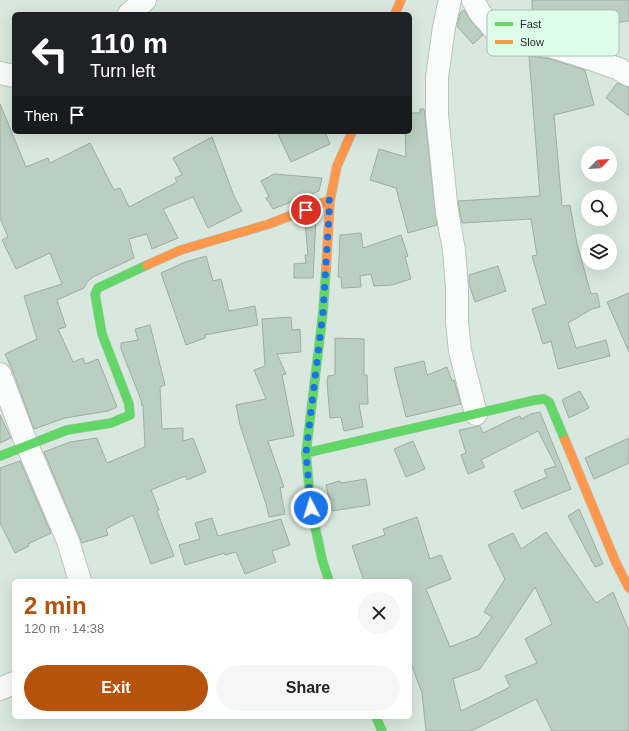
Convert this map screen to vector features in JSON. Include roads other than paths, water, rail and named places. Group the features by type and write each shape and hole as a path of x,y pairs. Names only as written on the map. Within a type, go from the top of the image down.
{"street":[{"path":"131,12 145,0"},
{"path":"396,12 401,0"},
{"path":"450,0 444,27 437,77 437,114 447,212 454,250 457,287 457,322 460,351 476,414"},
{"path":"473,0 480,13 487,21"},
{"path":"582,56 619,69 629,75"},
{"path":"0,73 12,76"},
{"path":"328,579 322,559 311,508 306,453 323,312 330,200 338,166 351,134"},
{"path":"0,456 67,430 110,423 130,415 129,404 102,334 95,294 98,288 181,250 269,224 330,200"},
{"path":"0,374 26,445 68,541 79,579"},
{"path":"306,453 544,399 549,402 590,503 616,563 629,588"},
{"path":"0,689 12,684"},
{"path":"377,719 382,731"}]}
